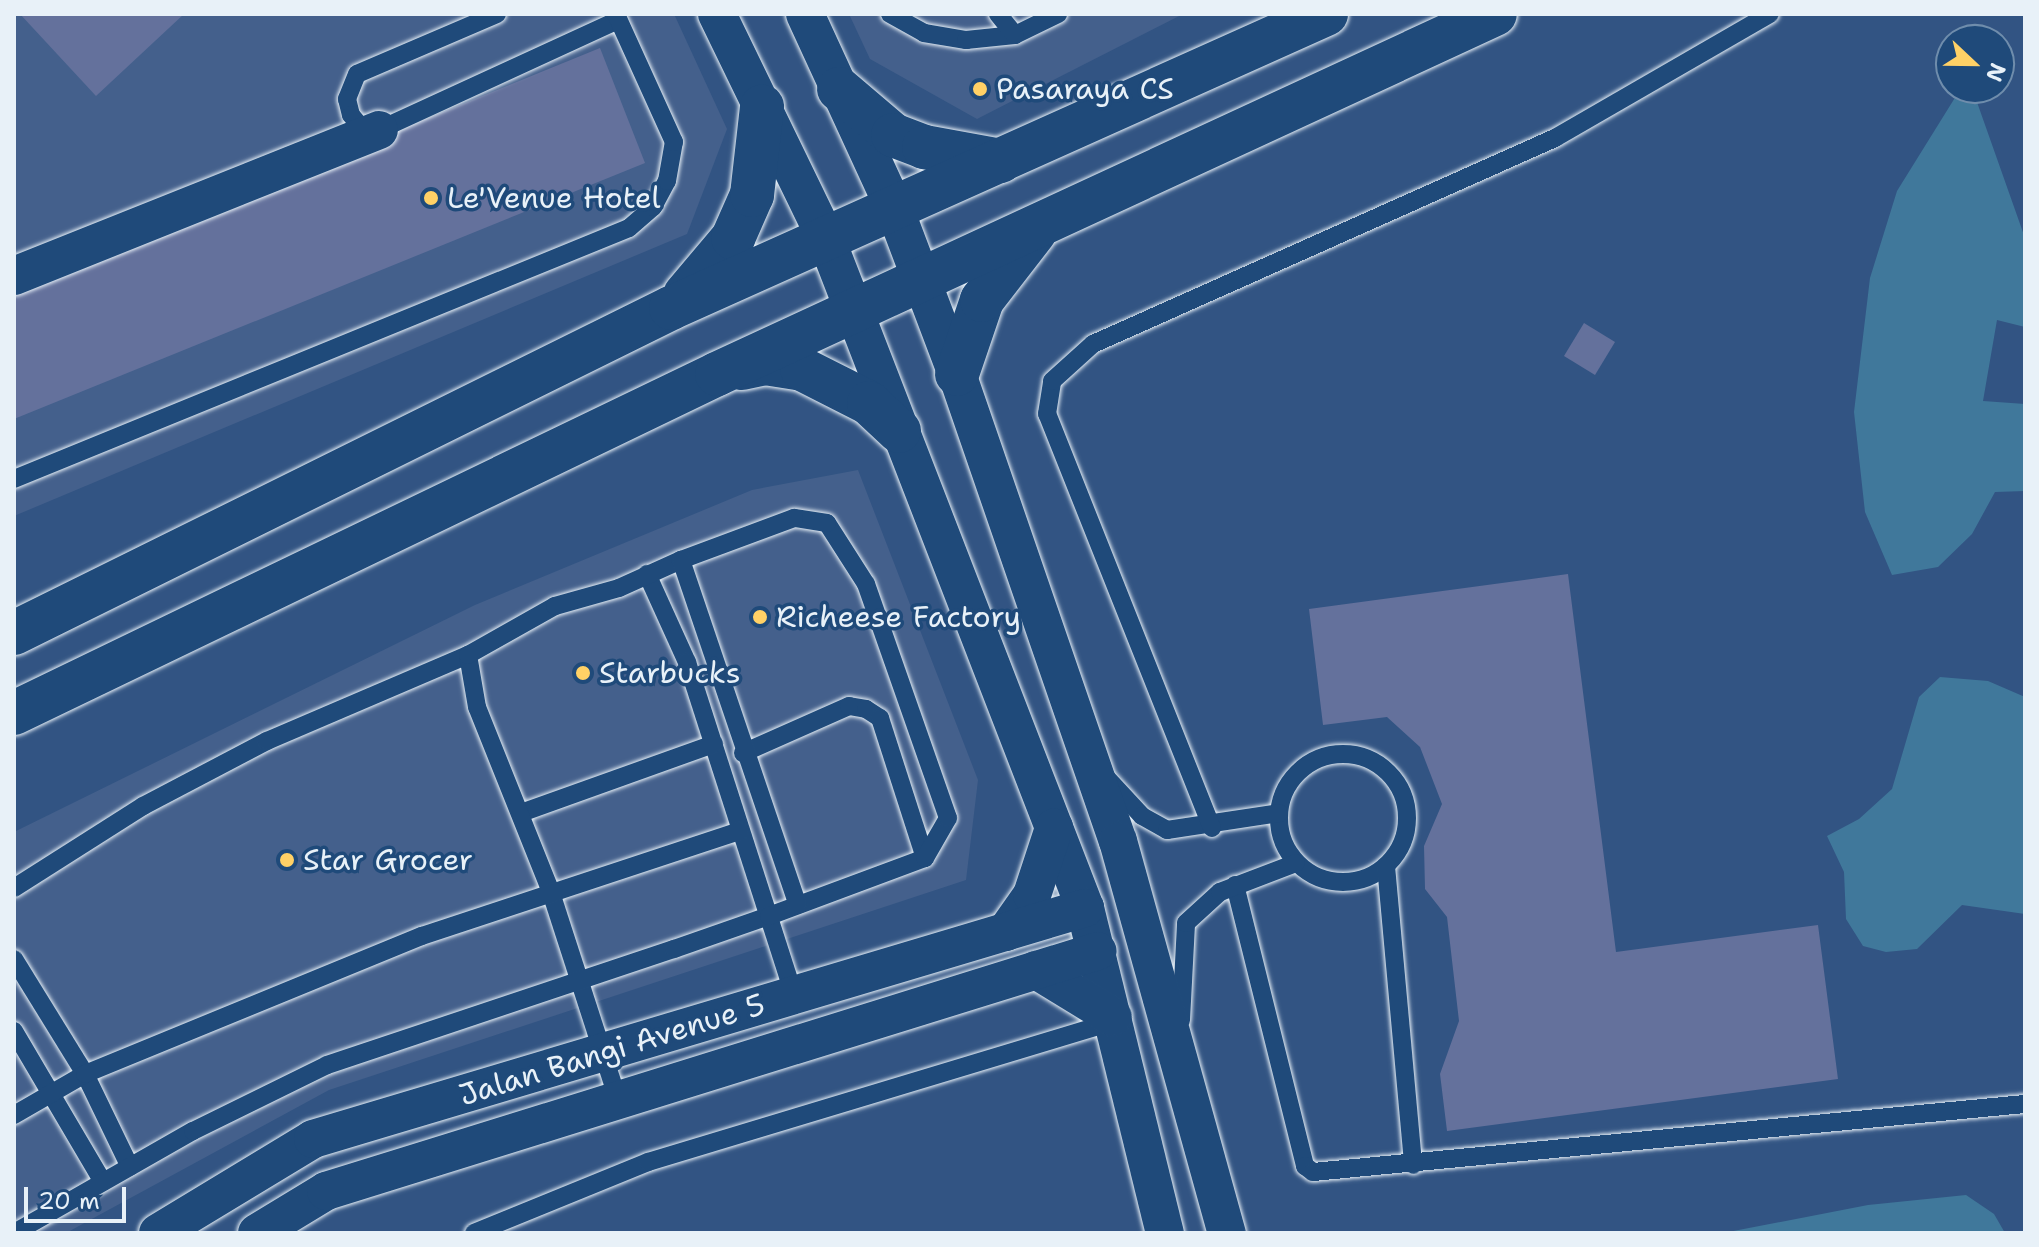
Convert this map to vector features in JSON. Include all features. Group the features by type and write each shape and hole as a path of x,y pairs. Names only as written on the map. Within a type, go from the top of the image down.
{"main road":[{"path":"14,633 671,308 827,241 1326,14"},
{"path":"14,713 717,374 1495,14"},
{"path":"839,89 893,135 924,147 1001,161"},
{"path":"671,308 733,238 752,195 762,107"},
{"path":"957,374 982,300 1002,267 1050,218"},
{"path":"717,374 765,363 802,369 869,403 899,431"}],"street":[{"path":"717,14 827,241 856,311 899,431 1054,828 1101,913 1163,1002"},
{"path":"805,14 895,210 957,374 1118,841 1227,1233"},
{"path":"14,276 379,130"},
{"path":"1006,932 1032,895 1054,828"},
{"path":"1118,841 1101,913 1098,951 1165,1233"},
{"name":"Jalan Bangi Avenue 5","path":"158,1233 313,1139 1006,932 1101,913"},
{"name":"Jalan Bangi Avenue 5","path":"257,1233 326,1191 620,1104 1098,951"},
{"path":"1036,970 1113,1019"}],"lane":[{"path":"14,479 629,228 653,207 667,181 674,142 617,17 379,130 361,127 351,115 347,99 357,74 497,14"},
{"path":"890,14 943,38 1015,35 1058,14"},
{"path":"998,14 1015,35"},
{"path":"1212,828 1047,414 1052,381 1093,344 1555,138 1770,14"},
{"path":"14,888 143,806 267,741 468,655 555,606 794,518 827,523 866,584 948,818 925,858 769,916 327,1065 130,1167 14,1233"},
{"path":"681,560 743,753 798,905"},
{"path":"647,574 714,744 794,995"},
{"path":"468,655 477,707 551,892 620,1104"},
{"path":"743,753 849,706 866,709 880,718 925,858"},
{"path":"521,813 714,744"},
{"path":"1352,754 1372,760 1389,772 1407,809 1407,830 1386,866 1369,877 1330,882 1296,863 1283,840 1279,813 1283,793 1311,761 1352,754"},
{"path":"1089,757 1142,816 1167,830 1212,828 1279,813"},
{"path":"14,1115 85,1074 422,936 740,831"},
{"path":"1182,1072 1186,923 1199,905 1235,885 1296,863"},
{"path":"1386,866 1413,1165"},
{"path":"1235,885 1305,1166 1323,1174 2025,1104"},
{"path":"14,959 85,1074 130,1167"},
{"path":"474,1233 648,1162 1113,1019"},
{"path":"14,1031 53,1090 103,1182"}],"shaded area":[{"path":"14,14 674,14 727,129 687,234 14,516"},
{"name":"Pasaraya CS","path":"849,14 1183,14 977,119 870,59"},
{"path":"1951,104 1978,104 2025,238 2025,327 1997,320 1983,401 2025,404 2025,491 1995,492 1972,534 1938,567 1892,575 1865,512 1854,412 1870,278 1897,191"},
{"path":"858,470 978,780 966,880 329,1090 66,1233 14,1233 14,832 475,605 752,490"},
{"path":"1940,677 1988,681 2025,697 2025,914 1962,905 1917,949 1886,952 1863,946 1846,919 1844,872 1827,836 1859,819 1892,789 1919,697"},
{"path":"1966,1195 1994,1214 2005,1233 1723,1233 1868,1205"}],"building":[{"path":"20,14 184,14 96,96"},
{"path":"600,48 645,163 14,419 14,287"},
{"path":"1584,323 1615,342 1595,375 1564,356"},
{"path":"1568,574 1616,952 1818,925 1838,1079 1447,1131 1440,1074 1459,1021 1447,917 1425,889 1424,846 1442,804 1420,747 1387,717 1323,725 1309,609"}],"place":[{"name":"Pasaraya CS","path":"980,89"},
{"name":"Le'Venue Hotel","path":"431,198"},
{"name":"Richeese Factory","path":"760,617"},
{"name":"Starbucks","path":"583,673"},
{"name":"Star Grocer","path":"287,860"}]}
